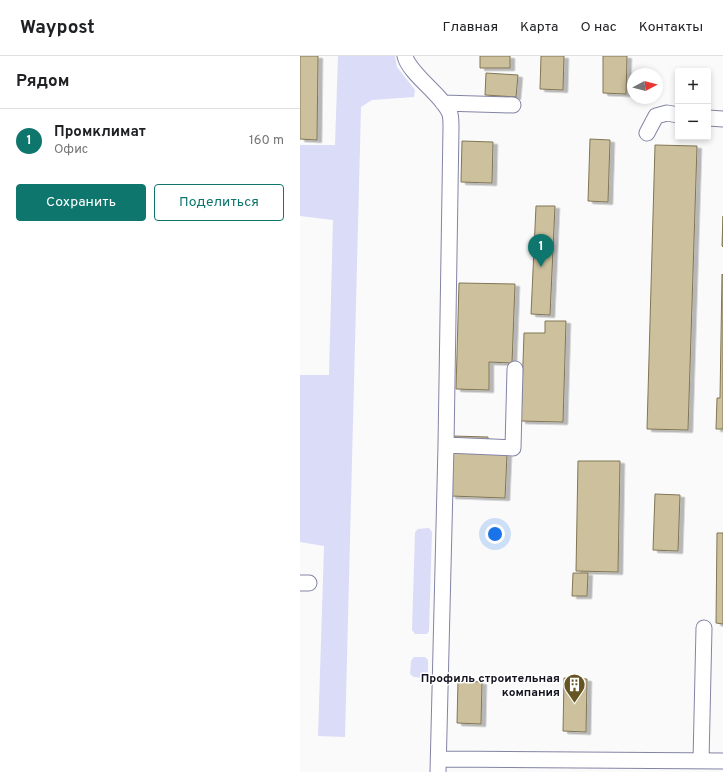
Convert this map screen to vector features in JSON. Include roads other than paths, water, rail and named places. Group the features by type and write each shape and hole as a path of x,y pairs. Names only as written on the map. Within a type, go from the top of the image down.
{"street":[{"path":"405,56 412,68 443,103 450,114 451,127 439,766 701,761 719,764"},
{"path":"443,103 513,105"},
{"path":"647,133 656,116 667,113 675,114"},
{"path":"711,118 723,119"},
{"path":"446,445 513,448 515,369"},
{"path":"701,761 704,628"}],"place":[{"name":"Промклимат","path":"541,267"},
{"name":"Профиль строительная компания","path":"575,704"}]}
